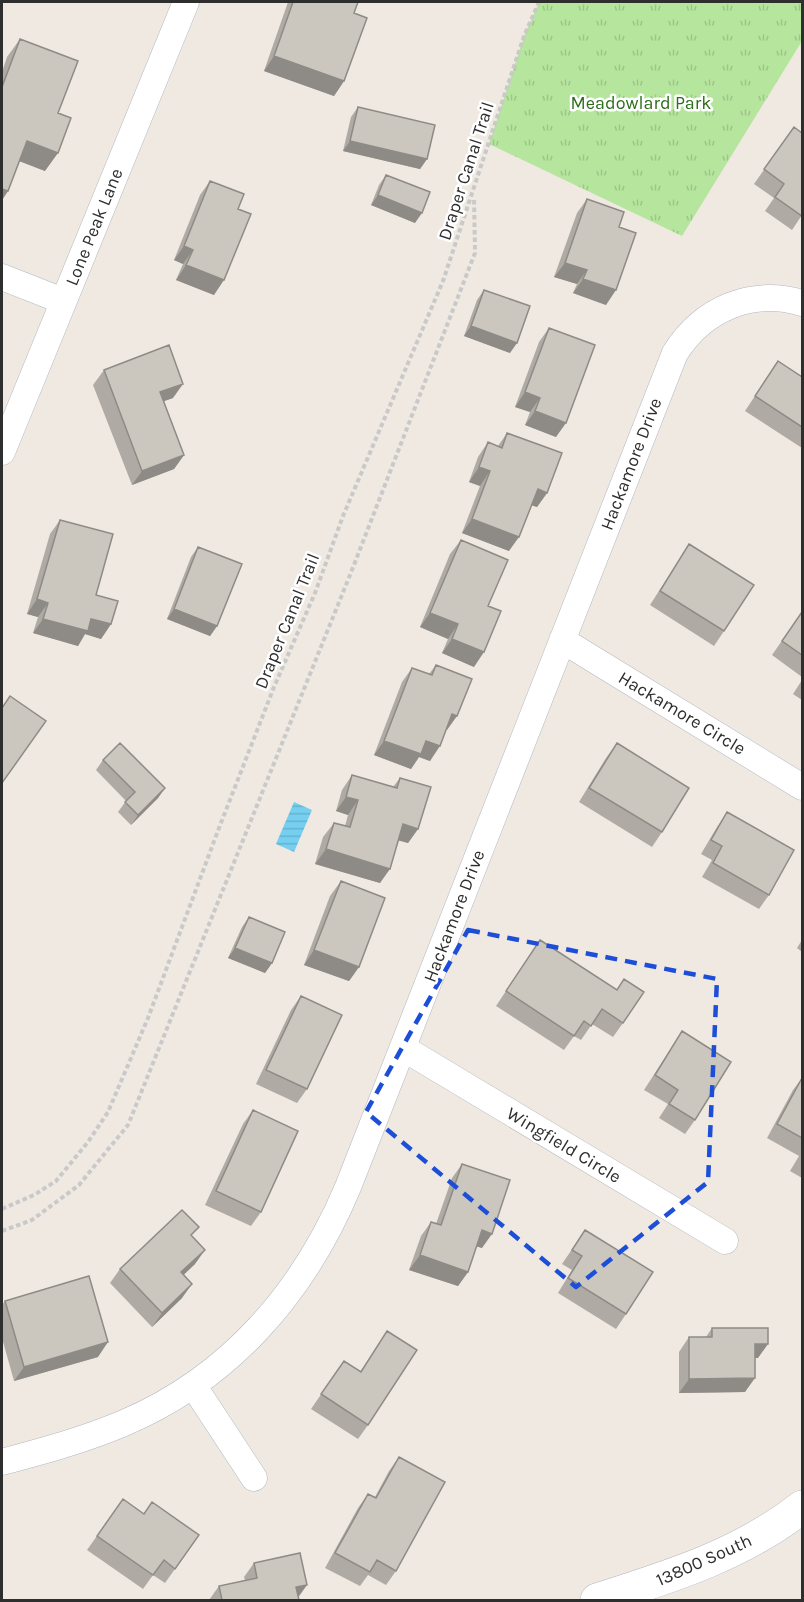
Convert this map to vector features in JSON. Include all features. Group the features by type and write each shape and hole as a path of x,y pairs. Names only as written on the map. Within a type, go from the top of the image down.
{"main road":[{"name":"13800 South","path":"597,1600 697,1567 775,1526 802,1507"}],"street":[{"name":"Lone Peak Lane","path":"2,452 186,2"},
{"path":"2,277 63,301"},
{"name":"Hackamore Drive","path":"2,1462 103,1432 147,1412 193,1385 237,1349 270,1316 309,1266 337,1214 667,370 685,338 712,314 747,300 768,297 802,303"},
{"name":"Hackamore Circle","path":"562,640 802,787"},
{"name":"Wingfield Circle","path":"402,1048 725,1241"},
{"path":"193,1385 254,1478"}],"path":[{"name":"Draper Canal Trail","path":"2,1209 34,1195 56,1181 88,1142 108,1112 148,1018 219,828 343,516 443,281 521,45 539,2"},
{"path":"2,1231 32,1220 79,1185 128,1125 345,586 475,253 474,191"}],"highlighted area":[{"path":"468,930 717,979 708,1182 576,1287 366,1112"}],"green space":[{"name":"Meadowlard Park","path":"539,2 802,2 802,41 682,236 489,144 524,36"}],"water":[{"path":"294,802 312,810 294,852 276,844"}],"building":[{"path":"293,2 358,2 354,13 367,18 344,81 274,56"},
{"path":"20,39 78,61 58,113 71,118 58,153 27,141 8,191 2,189 2,87"},
{"path":"358,107 435,125 427,159 350,141"},
{"path":"794,127 802,133 802,216 775,197 784,184 764,169"},
{"path":"386,175 430,192 422,213 378,195"},
{"path":"210,181 244,194 238,209 251,214 224,280 186,265 193,250 184,246"},
{"path":"587,199 624,212 619,227 636,233 616,290 583,279 587,270 565,263"},
{"path":"484,290 530,306 517,343 471,326"},
{"path":"549,328 595,345 566,423 535,411 540,398 525,392"},
{"path":"169,345 183,384 160,392 184,455 142,471 104,370"},
{"path":"778,361 802,377 802,427 755,396"},
{"path":"507,433 562,453 547,493 538,489 519,537 472,519 490,471 479,467 488,442 502,448"},
{"path":"60,520 113,534 96,595 118,601 111,624 91,619 88,631 43,619 48,603 37,599"},
{"path":"461,540 508,560 488,606 501,611 484,652 452,639 458,624 430,613"},
{"path":"689,544 754,585 724,631 660,591"},
{"path":"198,547 242,564 217,626 174,609"},
{"path":"802,612 802,655 782,641"},
{"path":"436,665 472,679 457,716 452,714 440,746 426,741 421,754 384,741 412,668 432,675"},
{"path":"10,696 46,721 2,783 2,708"},
{"path":"120,743 165,788 138,815 125,802 135,792 103,760"},
{"path":"617,743 689,788 662,832 589,788"},
{"path":"352,775 397,788 400,778 431,787 418,829 403,824 390,869 326,849 334,823 350,827 358,800 346,797"},
{"path":"727,812 794,850 769,895 713,863 722,846 711,840"},
{"path":"341,881 385,898 359,967 314,950"},
{"path":"249,917 285,932 272,963 235,948"},
{"path":"540,940 617,990 624,979 644,992 623,1023 602,1009 591,1026 584,1021 574,1036 506,991"},
{"path":"301,996 342,1015 307,1089 266,1070"},
{"path":"682,1031 731,1062 695,1120 669,1104 678,1090 655,1075"},
{"path":"802,1078 802,1138 777,1124"},
{"path":"253,1110 298,1131 261,1212 216,1191"},
{"path":"462,1164 510,1180 492,1234 482,1230 468,1272 420,1255 431,1222 441,1225"},
{"path":"182,1210 199,1227 191,1235 205,1250 181,1272 192,1284 162,1313 120,1269"},
{"path":"585,1230 653,1272 626,1314 568,1278 582,1256 572,1250"},
{"path":"89,1276 108,1342 24,1367 5,1301"},
{"path":"712,1328 768,1328 768,1344 755,1344 755,1378 689,1379 689,1337 712,1337"},
{"path":"387,1331 417,1350 368,1425 321,1394 344,1361 361,1372"},
{"path":"399,1457 445,1482 396,1571 377,1560 370,1572 335,1553 368,1494 376,1498"},
{"path":"123,1499 144,1514 152,1502 199,1535 175,1569 164,1560 153,1575 97,1536"},
{"path":"300,1553 307,1585 296,1587 299,1600 222,1600 219,1586 257,1578 254,1563"}]}
